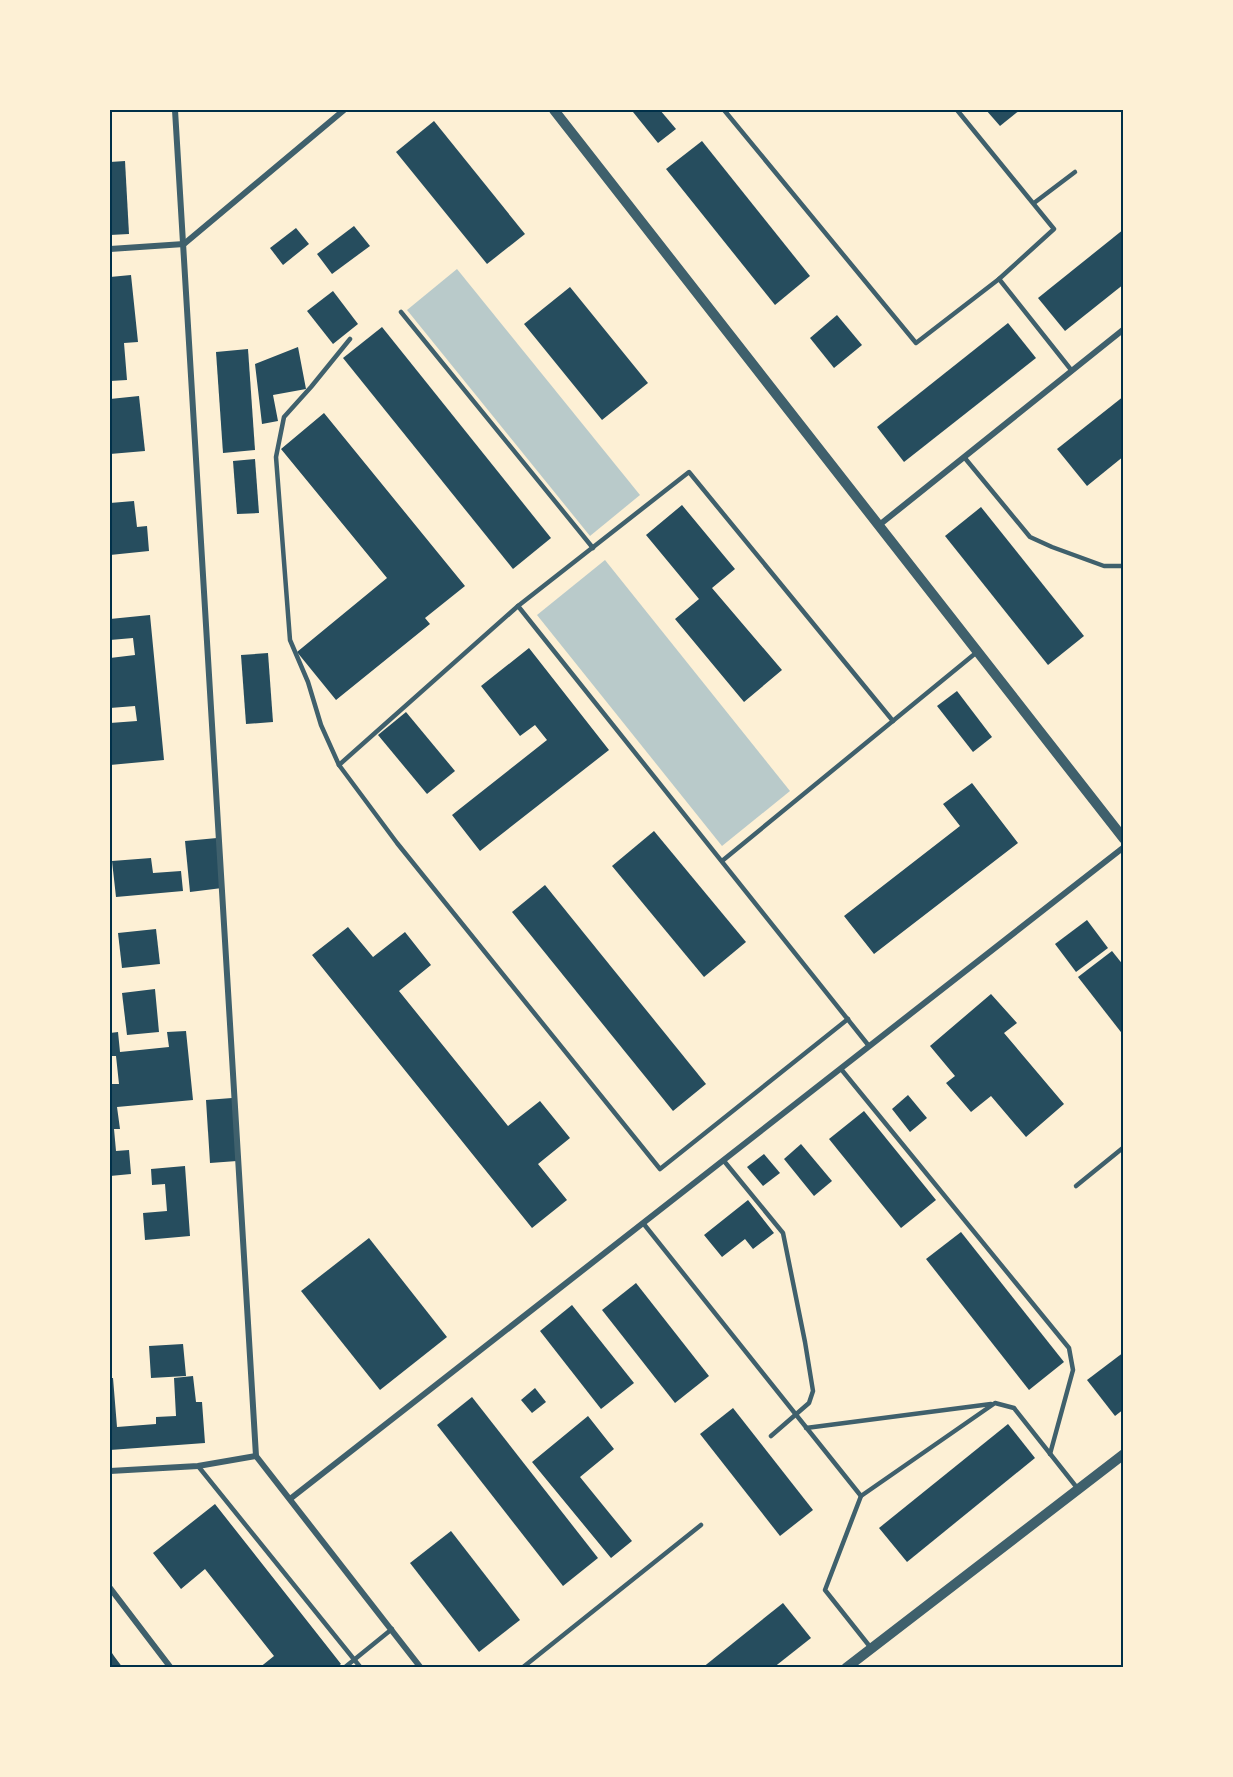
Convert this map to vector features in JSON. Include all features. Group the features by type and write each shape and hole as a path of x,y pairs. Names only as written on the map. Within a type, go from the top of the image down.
{"street":[{"path":"175,110 256,1456 421,1668"},
{"path":"110,249 184,244 344,110"},
{"path":"555,110 1124,839"},
{"path":"879,526 1124,329"},
{"path":"290,1499 1124,847"},
{"path":"846,1668 1124,1454"},
{"path":"110,1471 198,1466 256,1456"},
{"path":"110,1588 171,1668"}],"lane":[{"path":"724,110 916,343 999,279 1054,229 957,110"},
{"path":"1034,203 1075,172"},
{"path":"999,279 1072,370"},
{"path":"401,312 593,548"},
{"path":"350,339 284,417 276,457 290,640 308,682 321,725 339,765 397,843 660,1169 848,1019"},
{"path":"964,457 1030,537 1104,566 1124,566"},
{"path":"339,765 518,606 689,472 893,721"},
{"path":"518,606 870,1046"},
{"path":"722,861 977,652"},
{"path":"841,1069 1069,1348 1072,1370 1050,1454"},
{"path":"1076,1186 1124,1147"},
{"path":"724,1161 783,1233 805,1342 813,1391 809,1403 771,1436"},
{"path":"643,1222 861,1496"},
{"path":"871,1648 825,1590 861,1496 995,1403"},
{"path":"807,1428 995,1403 1014,1408 1078,1490"},
{"path":"198,1466 361,1668"},
{"path":"522,1668 701,1525"},
{"path":"344,1668 392,1629"}],"shaded area":[{"path":"457,269 640,495 590,536 407,310"},
{"path":"605,560 790,791 722,846 537,615"}],"building":[{"path":"635,110 660,110 676,129 658,143 633,112"},
{"path":"986,110 1020,110 1000,126"},
{"path":"434,121 525,234 487,264 396,152"},
{"path":"702,141 810,276 775,305 666,169"},
{"path":"125,161 129,234 110,235 110,162"},
{"path":"354,226 370,246 332,274 317,254"},
{"path":"296,228 309,244 283,265 270,248"},
{"path":"1124,229 1124,284 1065,331 1038,298"},
{"path":"131,275 138,342 124,343 127,380 110,381 110,277"},
{"path":"570,287 648,383 602,420 524,324"},
{"path":"333,291 358,324 333,344 307,311"},
{"path":"837,315 862,345 834,368 810,338"},
{"path":"1008,323 1036,358 904,462 877,427"},
{"path":"382,327 551,538 513,569 343,358"},
{"path":"298,347 306,389 273,395 278,421 262,424 255,364"},
{"path":"248,349 255,450 223,453 216,352"},
{"path":"139,396 145,451 110,454 110,399"},
{"path":"1124,396 1124,456 1087,486 1057,449"},
{"path":"324,413 465,586 425,618 430,624 336,700 297,652 387,578 281,449"},
{"path":"255,459 259,513 237,514 233,461"},
{"path":"134,501 137,527 147,526 149,551 110,555 110,503"},
{"path":"682,505 735,569 712,588 782,670 744,702 675,619 699,599 646,535"},
{"path":"981,507 1084,636 1048,665 945,536"},
{"path":"150,615 164,760 110,765 110,723 137,721 135,706 110,708 110,658 135,655 133,638 110,640 110,619"},
{"path":"529,648 609,750 480,851 452,815 547,740 535,725 520,736 481,686"},
{"path":"268,653 273,722 246,724 241,655"},
{"path":"957,691 992,737 973,752 937,706"},
{"path":"406,712 455,771 427,794 378,735"},
{"path":"972,783 1018,843 874,954 844,916 960,826 943,804"},
{"path":"654,831 746,942 704,977 612,866"},
{"path":"217,838 222,888 190,892 185,841"},
{"path":"151,858 153,873 181,871 183,891 116,897 112,861"},
{"path":"545,885 706,1084 673,1111 512,912"},
{"path":"1087,920 1108,948 1076,972 1055,944"},
{"path":"348,927 373,957 405,932 431,965 399,991 508,1126 540,1101 570,1138 538,1164 567,1200 532,1228 312,955"},
{"path":"156,929 160,964 122,968 118,933"},
{"path":"1112,951 1124,966 1124,1036 1078,977"},
{"path":"155,989 159,1032 127,1035 122,993"},
{"path":"991,994 1017,1023 1004,1033 1064,1104 1026,1137 991,1096 971,1112 946,1083 955,1076 930,1046"},
{"path":"186,1031 193,1100 117,1107 120,1129 114,1129 116,1151 129,1150 131,1174 110,1176 110,1084 119,1084 116,1056 110,1056 110,1033 118,1032 120,1052 169,1047 167,1032"},
{"path":"908,1095 927,1118 910,1132 892,1109"},
{"path":"232,1098 237,1161 210,1163 206,1100"},
{"path":"864,1111 936,1200 901,1228 829,1139"},
{"path":"801,1144 832,1181 814,1196 784,1159"},
{"path":"764,1154 780,1173 763,1186 747,1167"},
{"path":"185,1166 190,1236 145,1240 143,1213 167,1211 165,1184 152,1185 151,1169"},
{"path":"748,1200 774,1233 753,1249 745,1239 722,1257 704,1235"},
{"path":"961,1232 1064,1362 1029,1390 926,1259"},
{"path":"369,1238 447,1337 380,1390 301,1291"},
{"path":"636,1283 709,1376 675,1403 602,1310"},
{"path":"572,1305 634,1383 601,1409 540,1331"},
{"path":"183,1344 186,1376 151,1378 149,1346"},
{"path":"1124,1352 1124,1409 1115,1416 1087,1380"},
{"path":"193,1376 196,1402 202,1402 205,1443 110,1450 110,1378 113,1378 117,1427 156,1424 156,1417 176,1416 174,1378"},
{"path":"535,1388 546,1402 532,1413 521,1400"},
{"path":"472,1397 598,1558 563,1586 437,1425"},
{"path":"733,1408 813,1510 780,1536 700,1434"},
{"path":"588,1416 614,1449 580,1477 632,1541 611,1558 532,1462"},
{"path":"1008,1424 1035,1458 907,1562 879,1528"},
{"path":"215,1504 341,1664 336,1668 259,1668 274,1656 205,1569 181,1589 153,1553"},
{"path":"451,1531 520,1620 479,1652 410,1563"},
{"path":"783,1603 811,1638 773,1668 702,1668"},
{"path":"110,1650 114,1656 123,1668 110,1668"}]}
